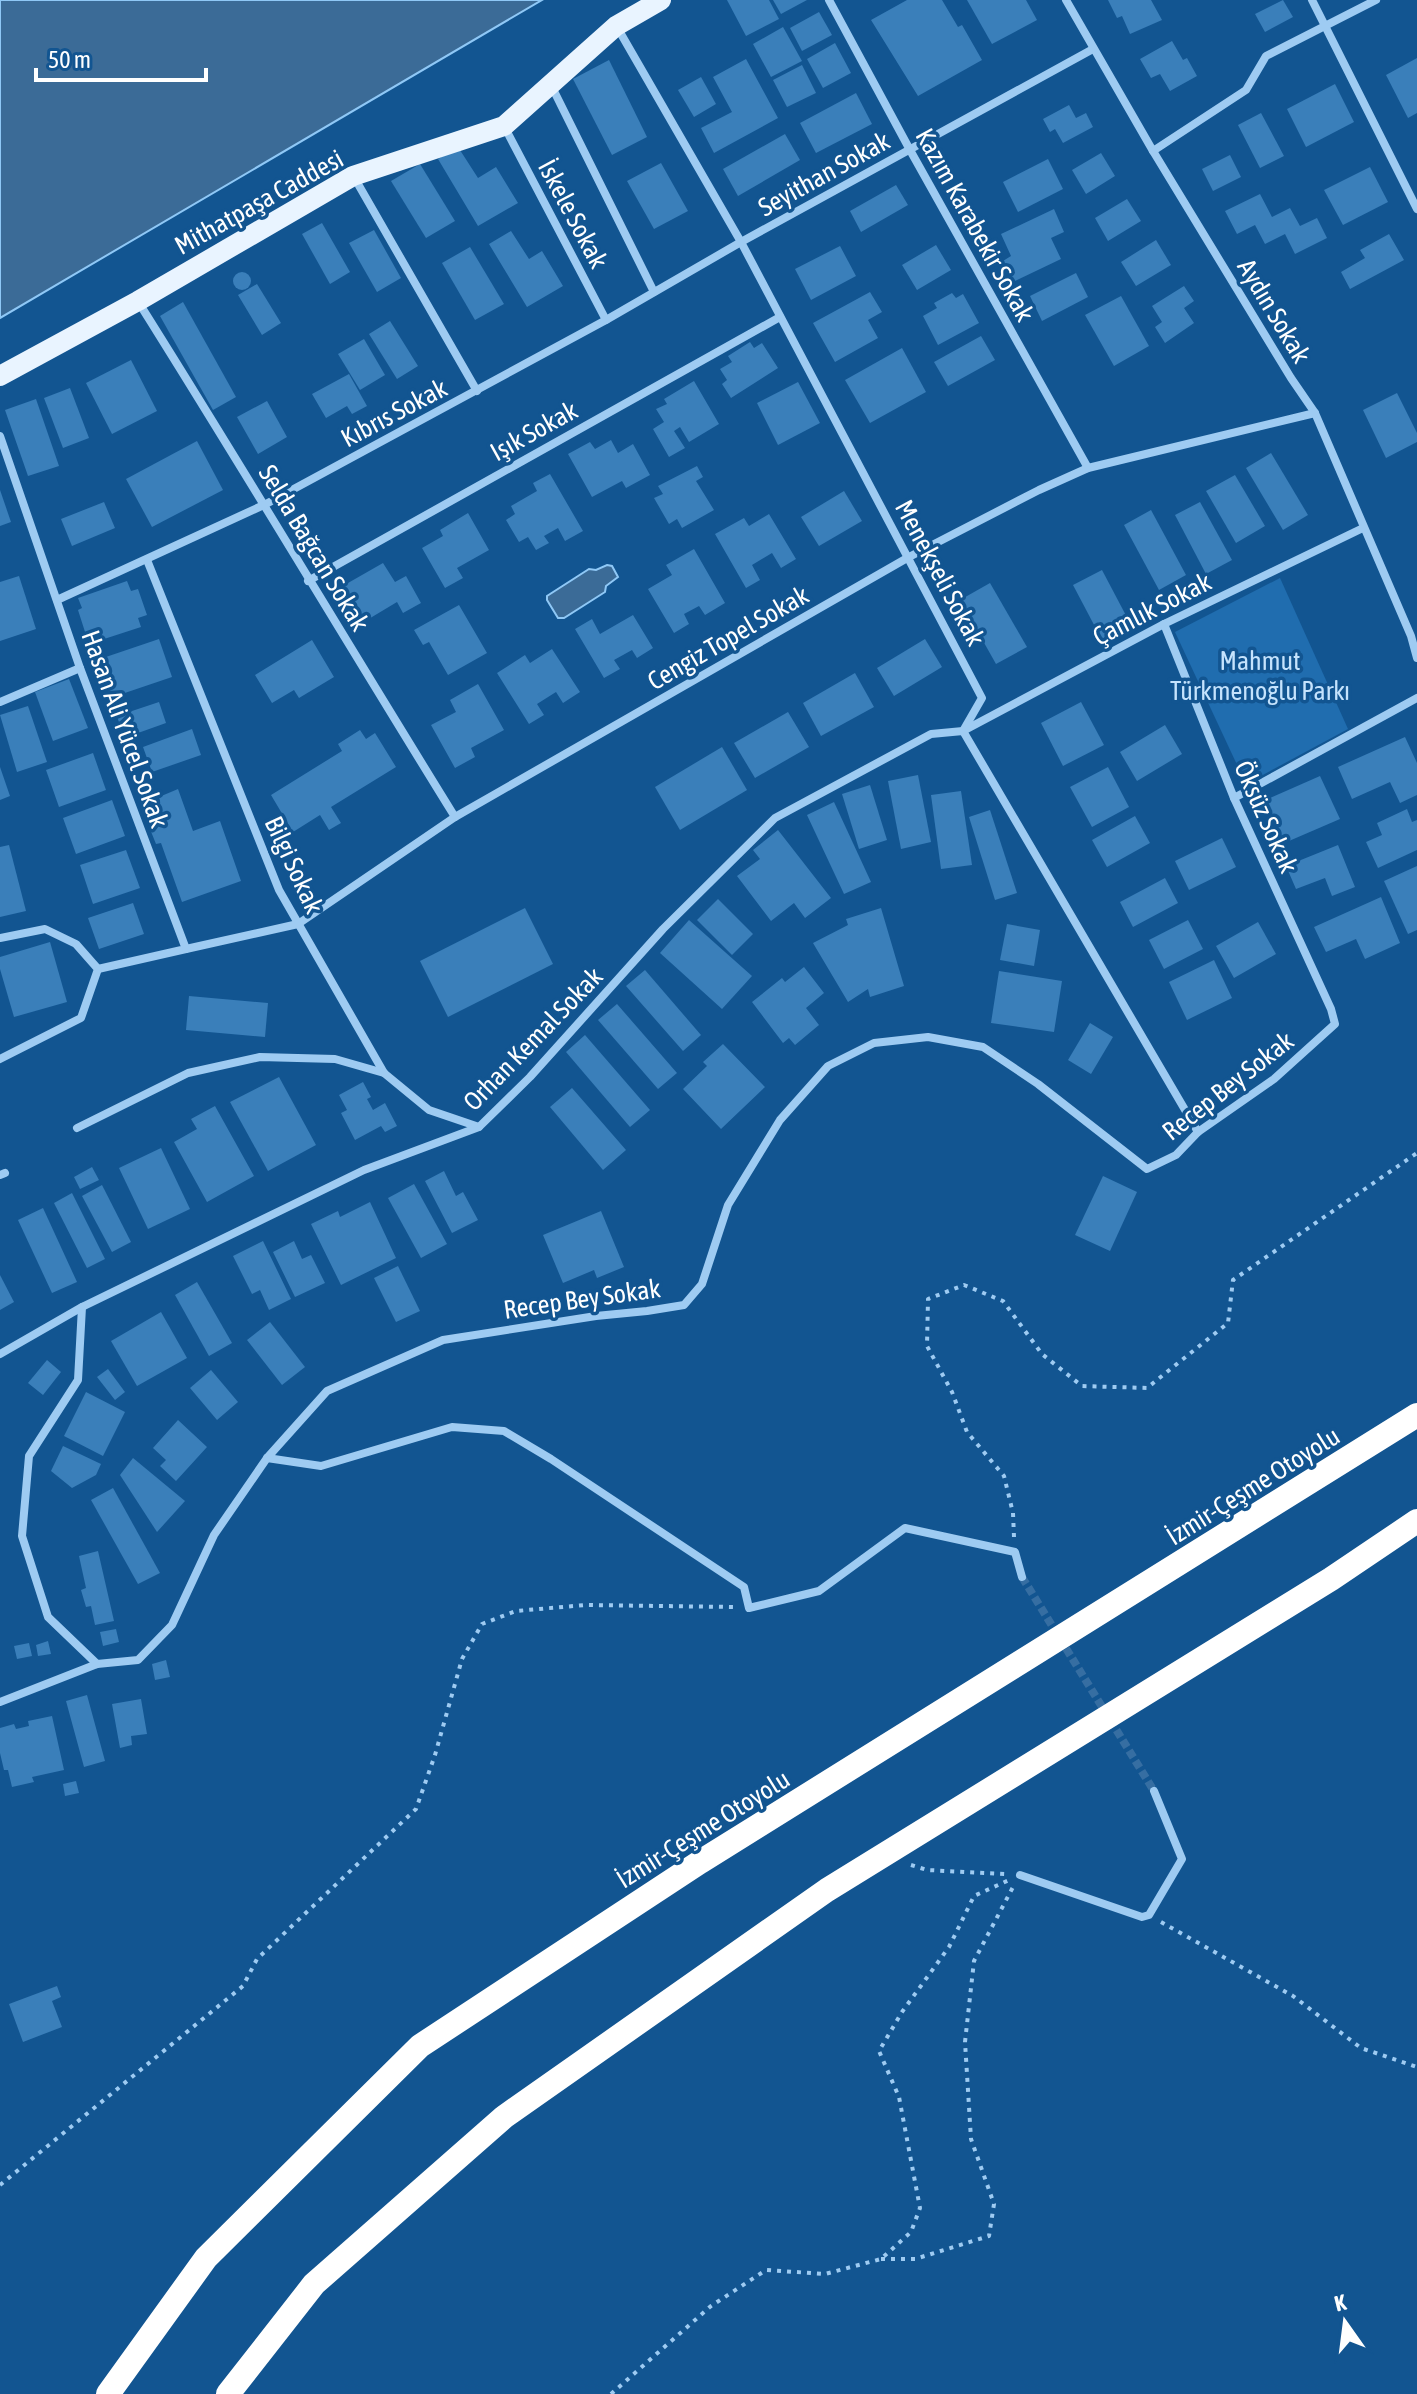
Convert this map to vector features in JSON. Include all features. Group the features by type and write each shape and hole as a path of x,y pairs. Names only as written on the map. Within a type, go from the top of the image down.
{"highway":[{"name":"İzmir-Çeşme Otoyolu","path":"108,2394 206,2258 420,2046 700,1862 1417,1415"},
{"path":"228,2394 314,2284 504,2117 827,1890 1331,1579 1417,1521"}],"main road":[{"name":"Mithatpaşa Caddesi","path":"0,376 138,301 353,176 504,126 616,26 661,0"}],"street":[{"name":"Kazım Karabekir Sokak","path":"829,0 1088,468"},
{"name":"Aydın Sokak","path":"1066,0 1153,151 1315,413 1363,528 1414,634 1417,658"},
{"path":"1312,0 1417,209"},
{"path":"1153,151 1246,90 1266,56 1376,0"},
{"name":"Menekşeli Sokak","path":"616,26 741,242 982,698 963,731"},
{"name":"Seyithan Sokak","path":"741,242 1093,49"},
{"path":"551,86 654,292"},
{"name":"İskele Sokak","path":"504,126 606,320"},
{"path":"353,176 477,391"},
{"name":"Kıbrıs Sokak","path":"57,600 266,504 606,320 741,242"},
{"name":"Selda Bağcan Sokak","path":"138,301 266,504 308,581 455,817"},
{"name":"Işık Sokak","path":"308,581 780,317"},
{"name":"Cengiz Topel Sokak","path":"186,949 298,924 455,817 909,557 1039,490 1088,468 1315,413"},
{"name":"Hasan Ali Yücel Sokak","path":"0,436 80,668 186,949"},
{"name":"Çamlık Sokak","path":"963,731 1164,624 1363,528"},
{"name":"Bilgi Sokak","path":"147,560 279,890 384,1073 429,1110 479,1127"},
{"name":"Öksüz Sokak","path":"1164,624 1234,798 1331,1009 1335,1024"},
{"path":"0,701 80,668"},
{"path":"1234,798 1417,698"},
{"path":"963,731 1198,1132"},
{"name":"Orhan Kemal Sokak","path":"0,1354 82,1307 364,1170 479,1127 530,1077 663,929 775,818 931,734 963,731"},
{"path":"0,938 45,929 76,944 98,969"},
{"path":"98,969 186,949"},
{"path":"0,1059 81,1018 98,969"},
{"name":"Recep Bey Sokak","path":"0,1702 97,1664 138,1660 172,1625 214,1535 267,1458 327,1391 443,1340 684,1305 702,1284 728,1205 780,1120 828,1066 874,1043 928,1037 983,1047 1038,1084 1147,1169 1176,1155 1198,1132 1274,1079 1335,1024"},
{"path":"77,1128 188,1073 260,1057 335,1059 384,1073"},
{"path":"82,1307 78,1380 29,1456 22,1536 48,1617 97,1664"},
{"path":"267,1458 321,1466 452,1427 504,1431 744,1587 749,1608 819,1591 905,1528 1015,1552 1022,1577"},
{"path":"1020,1875 1142,1917 1149,1915 1182,1859 1154,1791"}],"path":[{"path":"1015,1552 1013,1513 1004,1476 967,1432 952,1392 927,1346 928,1299 964,1285 1003,1301 1042,1354 1082,1386 1147,1388 1228,1323 1233,1280 1417,1153"},
{"path":"0,2185 243,1986 257,1959 416,1809 462,1659 482,1624 516,1611 585,1605 749,1608"},
{"path":"885,1855 927,1870 1020,1875"},
{"path":"881,2259 911,2232 920,2208 899,2097 879,2051 902,2012 949,1947 974,1896 1020,1875"},
{"path":"611,2394 711,2306 766,2270 825,2274 881,2259 915,2259 989,2236 994,2204 971,2139 965,2042 974,1961 1020,1875"},
{"path":"1149,1915 1293,1996 1361,2048 1417,2067"}],"green space":[{"name":"Mahmut Türkmenoğlu Parkı","path":"1280,578 1348,729 1246,784 1175,632"}],"shaded area":[{"path":"0,0 542,0 0,318"},
{"path":"612,566 618,577 606,586 605,592 564,618 558,618 547,596 589,569 596,570"}],"building":[{"path":"727,0 769,0 779,19 746,36"},
{"path":"773,0 807,0 781,14"},
{"path":"907,0 942,0 958,27 962,25 982,60 918,96 871,20"},
{"path":"967,0 1026,0 1037,20 992,44"},
{"path":"1108,0 1151,0 1162,20 1130,34 1122,16 1117,18"},
{"path":"1283,0 1293,17 1265,32 1255,14"},
{"path":"819,12 832,35 802,51 790,28"},
{"path":"783,27 802,61 771,77 753,44"},
{"path":"1172,41 1197,76 1170,91 1160,74 1151,78 1140,59"},
{"path":"835,43 851,73 823,88 807,59"},
{"path":"1417,58 1417,113 1408,118 1386,75"},
{"path":"746,59 778,118 714,153 701,128 732,112 713,77"},
{"path":"609,60 647,137 612,155 573,79"},
{"path":"802,65 816,93 787,107 773,80"},
{"path":"701,77 716,104 694,117 678,90"},
{"path":"1335,84 1354,122 1306,147 1287,109"},
{"path":"856,93 872,124 816,153 800,123"},
{"path":"1069,105 1076,118 1086,113 1093,127 1063,143 1055,129 1050,132 1043,119"},
{"path":"1261,113 1284,156 1260,168 1238,125"},
{"path":"785,134 800,160 738,196 723,169"},
{"path":"458,147 478,178 496,167 518,203 478,226 438,159"},
{"path":"1101,153 1115,176 1086,194 1072,170"},
{"path":"1230,155 1241,177 1213,191 1202,169"},
{"path":"1048,159 1063,189 1018,212 1003,182"},
{"path":"661,163 688,211 654,229 627,181"},
{"path":"420,164 455,221 426,238 391,181"},
{"path":"1370,167 1388,202 1343,225 1324,190"},
{"path":"896,185 908,205 861,232 850,211"},
{"path":"1260,194 1272,217 1290,208 1300,226 1317,218 1327,238 1295,254 1285,234 1265,244 1255,225 1237,234 1225,211"},
{"path":"1127,199 1141,221 1108,241 1095,218"},
{"path":"1054,209 1064,232 1051,238 1061,259 1013,282 1003,261 1011,256 1001,234"},
{"path":"322,223 350,272 330,284 302,234"},
{"path":"374,230 401,278 377,292 349,243"},
{"path":"511,231 529,259 542,251 563,286 527,307 489,244"},
{"path":"1389,234 1404,260 1350,289 1341,272 1365,258 1360,250"},
{"path":"1156,240 1171,265 1136,286 1121,262"},
{"path":"936,245 951,270 917,290 902,265"},
{"path":"840,246 856,276 811,300 795,269"},
{"path":"470,247 504,304 475,320 442,263"},
{"path":"238,272 246,272 251,281 249,288 238,290 233,285 233,277"},
{"path":"1076,273 1088,297 1042,321 1030,296"},
{"path":"257,284 281,323 262,335 238,295"},
{"path":"1184,286 1194,301 1184,308 1194,323 1165,343 1155,327 1162,322 1152,306"},
{"path":"870,292 882,312 868,320 878,338 835,362 813,323"},
{"path":"952,293 956,298 963,294 979,323 938,345 923,316 937,308 934,303"},
{"path":"1121,296 1149,346 1114,366 1085,315"},
{"path":"183,302 236,397 213,410 160,316"},
{"path":"390,321 418,366 397,379 369,334"},
{"path":"981,336 995,360 948,386 934,362"},
{"path":"364,339 385,375 360,390 338,354"},
{"path":"750,342 754,348 762,343 778,368 731,398 722,384 727,380 720,369 732,362 728,356"},
{"path":"902,348 926,392 870,423 845,380"},
{"path":"131,360 157,411 112,434 86,383"},
{"path":"349,374 367,406 352,414 347,406 326,418 312,394"},
{"path":"694,381 719,424 689,442 680,427 674,431 685,448 669,457 653,429 664,422 656,409 667,404 664,399"},
{"path":"798,382 820,423 778,445 757,403"},
{"path":"70,388 89,438 63,448 44,398"},
{"path":"1397,393 1417,433 1417,442 1386,458 1363,410"},
{"path":"36,399 59,466 28,476 5,410"},
{"path":"267,401 287,437 258,454 237,417"},
{"path":"611,440 618,453 633,444 650,475 626,488 622,481 592,497 568,454 590,442 595,449"},
{"path":"197,441 223,490 152,527 126,479"},
{"path":"1271,453 1308,515 1283,530 1246,468"},
{"path":"697,466 703,477 696,481 714,510 682,528 677,519 669,524 654,498 663,494 658,486"},
{"path":"550,474 583,531 565,541 558,528 544,536 549,543 536,550 528,537 519,542 506,520 515,514 511,506 537,491 533,483"},
{"path":"1235,475 1265,526 1236,543 1206,491"},
{"path":"0,490 11,522 0,526"},
{"path":"844,491 862,521 819,546 801,517"},
{"path":"104,502 115,528 72,546 61,519"},
{"path":"1200,502 1232,560 1206,574 1175,515"},
{"path":"1151,510 1186,575 1159,590 1124,525"},
{"path":"468,513 489,550 457,568 463,578 445,588 422,548 443,536 440,530"},
{"path":"769,514 796,559 781,568 772,553 752,565 760,580 746,588 715,534 744,518 749,526"},
{"path":"694,549 725,603 705,615 699,606 684,614 689,624 674,633 648,589 672,575 666,565"},
{"path":"383,563 395,582 406,576 421,603 403,613 397,602 362,623 341,587"},
{"path":"1102,570 1131,625 1102,640 1073,585"},
{"path":"19,576 36,629 0,641 0,582"},
{"path":"127,581 131,591 138,589 147,615 138,618 141,627 98,641 95,632 86,635 78,610 82,608 78,598"},
{"path":"990,583 1027,647 996,664 960,600"},
{"path":"459,605 487,653 448,675 429,642 423,645 414,630"},
{"path":"633,615 653,648 637,658 632,650 614,660 620,669 604,678 575,629 592,619 600,634"},
{"path":"159,639 172,677 110,698 97,660"},
{"path":"925,639 942,667 894,696 877,668"},
{"path":"312,640 334,677 299,698 294,690 272,703 255,675"},
{"path":"552,649 580,692 563,703 556,692 537,704 544,715 529,724 497,673 525,655 530,663"},
{"path":"855,673 874,707 821,736 803,703"},
{"path":"69,679 88,728 53,741 35,692"},
{"path":"478,684 504,730 471,748 475,757 455,768 431,725 456,712 450,700"},
{"path":"159,702 166,723 124,738 117,716"},
{"path":"1081,702 1104,745 1063,766 1041,723"},
{"path":"28,706 47,762 17,772 0,715"},
{"path":"788,712 809,747 755,778 734,743"},
{"path":"1165,725 1182,754 1137,781 1120,752"},
{"path":"192,729 201,755 152,772 143,747"},
{"path":"360,730 366,739 375,733 396,767 331,807 341,823 329,830 320,815 293,832 271,795 342,751 338,744"},
{"path":"1405,737 1417,763 1417,795 1400,803 1390,782 1352,799 1338,767"},
{"path":"722,747 747,790 680,830 655,787"},
{"path":"93,753 106,790 59,807 46,770"},
{"path":"0,767 10,796 0,800"},
{"path":"1108,767 1129,807 1092,827 1070,787"},
{"path":"918,775 931,842 901,849 888,781"},
{"path":"1320,776 1340,819 1282,844 1263,801"},
{"path":"870,785 887,840 859,849 842,794"},
{"path":"178,789 193,831 220,821 241,881 182,902 161,843 156,844 148,824 153,822 147,805 160,801 159,797"},
{"path":"961,791 972,865 941,869 931,795"},
{"path":"112,800 125,836 76,854 63,818"},
{"path":"834,802 871,882 844,894 807,815"},
{"path":"1407,809 1412,822 1417,820 1417,850 1378,868 1366,842 1382,835 1377,823"},
{"path":"990,810 1017,893 995,900 969,817"},
{"path":"1135,816 1150,843 1107,867 1092,840"},
{"path":"778,830 831,898 805,918 794,903 771,921 737,876 760,859 753,850"},
{"path":"1222,838 1236,867 1189,890 1175,861"},
{"path":"9,845 26,911 0,917 0,847"},
{"path":"1338,845 1355,887 1332,896 1325,878 1296,889 1286,866"},
{"path":"126,850 140,888 93,904 80,865"},
{"path":"1417,866 1417,930 1408,934 1384,881"},
{"path":"1165,878 1178,903 1133,927 1120,902"},
{"path":"1381,897 1400,943 1365,959 1356,939 1326,952 1314,927"},
{"path":"718,899 753,934 732,955 697,920"},
{"path":"133,903 144,934 99,949 88,918"},
{"path":"525,908 553,964 448,1017 420,961"},
{"path":"881,908 904,986 870,997 868,989 848,1002 813,943 848,925 846,919"},
{"path":"689,920 752,976 722,1009 660,953"},
{"path":"1188,920 1203,949 1164,969 1149,940"},
{"path":"1258,922 1276,954 1234,978 1216,946"},
{"path":"1007,924 1040,930 1034,966 1000,960"},
{"path":"50,942 67,1002 14,1017 0,969 0,957"},
{"path":"1214,960 1232,998 1187,1020 1169,982"},
{"path":"804,967 824,993 806,1008 819,1025 795,1045 789,1038 783,1043 752,1002 782,978 785,982"},
{"path":"645,970 701,1035 683,1051 626,986"},
{"path":"999,971 1062,981 1054,1032 991,1023"},
{"path":"189,996 268,1003 265,1037 186,1030"},
{"path":"617,1004 677,1073 658,1089 598,1020"},
{"path":"1090,1023 1113,1037 1091,1074 1068,1060"},
{"path":"585,1035 650,1110 630,1127 566,1052"},
{"path":"723,1044 765,1087 721,1129 683,1089 707,1066 703,1062"},
{"path":"279,1077 316,1145 268,1171 230,1102"},
{"path":"363,1082 371,1097 367,1099 373,1110 385,1103 397,1126 385,1132 381,1126 355,1140 341,1113 347,1110 339,1095"},
{"path":"572,1088 626,1150 603,1170 550,1107"},
{"path":"215,1106 254,1176 207,1202 174,1142 197,1129 191,1119"},
{"path":"161,1148 190,1209 148,1229 119,1168"},
{"path":"92,1167 99,1180 80,1189 74,1177"},
{"path":"444,1171 456,1196 463,1192 478,1220 452,1233 425,1181"},
{"path":"1103,1176 1137,1192 1110,1251 1075,1235"},
{"path":"414,1184 447,1244 421,1258 388,1198"},
{"path":"102,1185 131,1242 112,1252 82,1196"},
{"path":"72,1193 105,1259 87,1268 54,1203"},
{"path":"370,1202 396,1258 341,1285 311,1224 338,1211 340,1217"},
{"path":"43,1208 77,1282 52,1293 18,1220"},
{"path":"601,1211 624,1267 597,1278 594,1270 563,1283 543,1235"},
{"path":"263,1241 291,1299 269,1310 260,1290 252,1294 233,1256"},
{"path":"294,1241 302,1259 311,1255 325,1283 295,1297 273,1252"},
{"path":"398,1266 420,1311 396,1322 374,1278"},
{"path":"0,1275 14,1302 0,1310"},
{"path":"197,1282 232,1343 209,1356 175,1295"},
{"path":"161,1312 187,1358 137,1386 111,1341"},
{"path":"270,1322 305,1367 282,1385 247,1340"},
{"path":"47,1360 61,1372 43,1395 28,1383"},
{"path":"108,1369 125,1392 115,1400 97,1377"},
{"path":"211,1370 238,1402 217,1420 190,1388"},
{"path":"86,1392 125,1412 103,1456 64,1436"},
{"path":"178,1420 207,1447 176,1481 160,1466 166,1460 153,1448"},
{"path":"63,1446 101,1464 96,1475 72,1488 51,1471"},
{"path":"133,1458 185,1501 157,1532 120,1475"},
{"path":"113,1488 160,1573 138,1584 91,1500"},
{"path":"98,1551 114,1621 95,1625 91,1606 86,1607 81,1590 86,1588 79,1556"},
{"path":"116,1629 119,1642 103,1646 100,1632"},
{"path":"48,1641 51,1654 38,1656 36,1645"},
{"path":"29,1643 32,1656 17,1659 14,1646"},
{"path":"166,1660 170,1677 155,1680 152,1664"},
{"path":"87,1695 105,1761 84,1767 66,1701"},
{"path":"141,1699 147,1734 131,1736 132,1745 120,1748 112,1704"},
{"path":"52,1716 64,1770 32,1777 34,1782 12,1787 0,1753 0,1728 14,1724 16,1729 29,1726 28,1721"},
{"path":"76,1781 79,1793 65,1796 63,1784"},
{"path":"57,1986 61,1997 52,2001 62,2027 23,2042 9,2004"}],"tunnel":[{"path":"1022,1577 1154,1791"}]}
